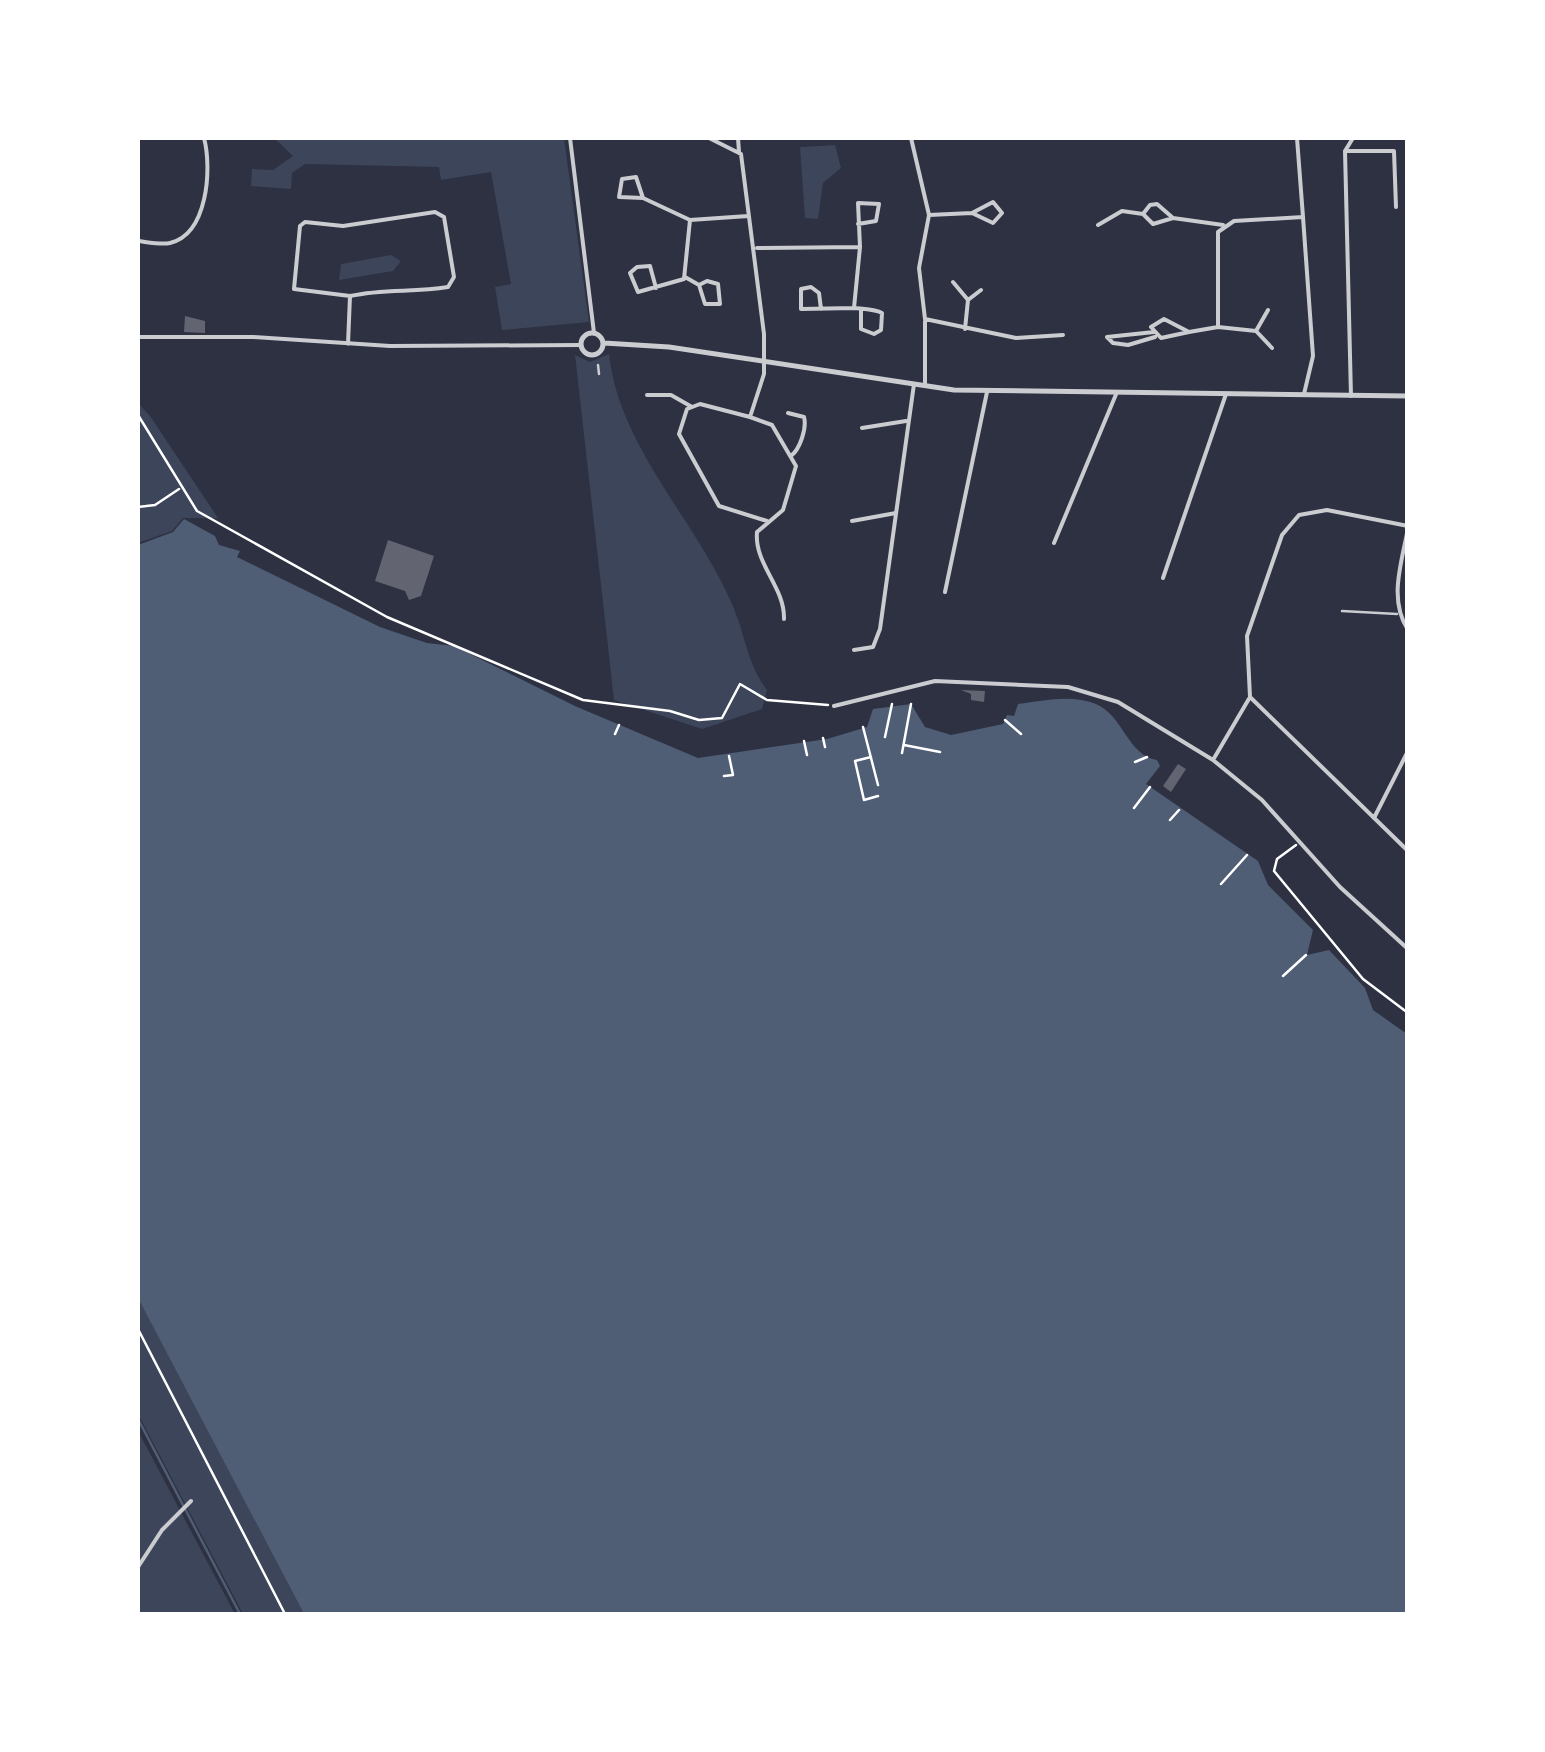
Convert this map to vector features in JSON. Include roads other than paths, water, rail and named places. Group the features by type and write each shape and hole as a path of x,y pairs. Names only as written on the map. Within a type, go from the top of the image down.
{"street":[{"path":"138,241 170,243 192,230 201,214 204,138"},
{"path":"570,138 594,333 604,343 669,346 925,386 1408,396"},
{"path":"709,138 718,139 738,152"},
{"path":"738,138 756,248 764,361 750,417"},
{"path":"911,138 930,215 919,268 925,319 925,386"},
{"path":"1298,138 1313,356 1304,394"},
{"path":"1351,396 1344,151 1353,138"},
{"path":"1344,151 1394,151 1396,207"},
{"path":"642,198 636,177 622,180 619,197 642,198 690,220 749,216"},
{"path":"930,215 972,213 994,202 1002,213 993,223 972,213"},
{"path":"854,308 860,247 858,224 858,203 879,204 876,221 858,224"},
{"path":"1143,214 1150,204 1157,204 1173,218"},
{"path":"435,212 444,218 454,277 448,287 404,294 386,288 350,296 294,289 301,224 343,226 435,212"},
{"path":"1098,226 1122,212 1143,214 1152,224 1173,218 1223,225 1302,217"},
{"path":"686,277 690,220"},
{"path":"1218,328 1218,232 1223,225"},
{"path":"756,248 860,247"},
{"path":"656,288 650,266 632,270 634,290 656,288 686,277"},
{"path":"686,277 699,285 705,304 720,304 718,284 707,281 699,285"},
{"path":"953,282 968,300 966,329"},
{"path":"820,308 819,293 811,288 802,289 798,298 801,309 854,308 862,309 882,314 881,330 874,334 862,330 862,309"},
{"path":"968,300 981,290"},
{"path":"348,344 350,296"},
{"path":"1256,330 1268,310"},
{"path":"925,319 1016,338 1063,334"},
{"path":"1155,334 1152,324 1164,319 1188,332"},
{"path":"1155,334 1128,345 1113,343 1107,337 1218,328 1256,330 1272,348"},
{"path":"581,344 584,337 594,333"},
{"path":"138,337 253,337 348,344 581,344 593,356 604,343"},
{"path":"598,365 600,374"},
{"path":"854,650 873,647 880,629 914,384"},
{"path":"944,592 987,390"},
{"path":"1054,542 1118,392"},
{"path":"1163,578 1226,394"},
{"path":"647,395 670,395 692,407"},
{"path":"767,520 720,506 680,434 687,409 700,404 772,426 796,466 783,510 767,520 758,532 756,548 784,606 784,619"},
{"path":"788,413 804,417 806,422 797,451 790,456"},
{"path":"862,428 908,422"},
{"path":"1213,760 1250,697 1247,636 1282,535 1300,516 1328,510 1408,527 1397,614 1408,630"},
{"path":"852,521 896,513"},
{"path":"1342,610 1397,614"},
{"path":"834,706 935,680 1068,687 1118,702 1213,760 1302,840 1340,888 1406,948 1408,940"},
{"path":"1250,697 1408,851"},
{"path":"1374,818 1408,751"},
{"path":"138,1567 179,1509 190,1501"}],"waterway":[{"path":"138,1419 240,1614"}]}
